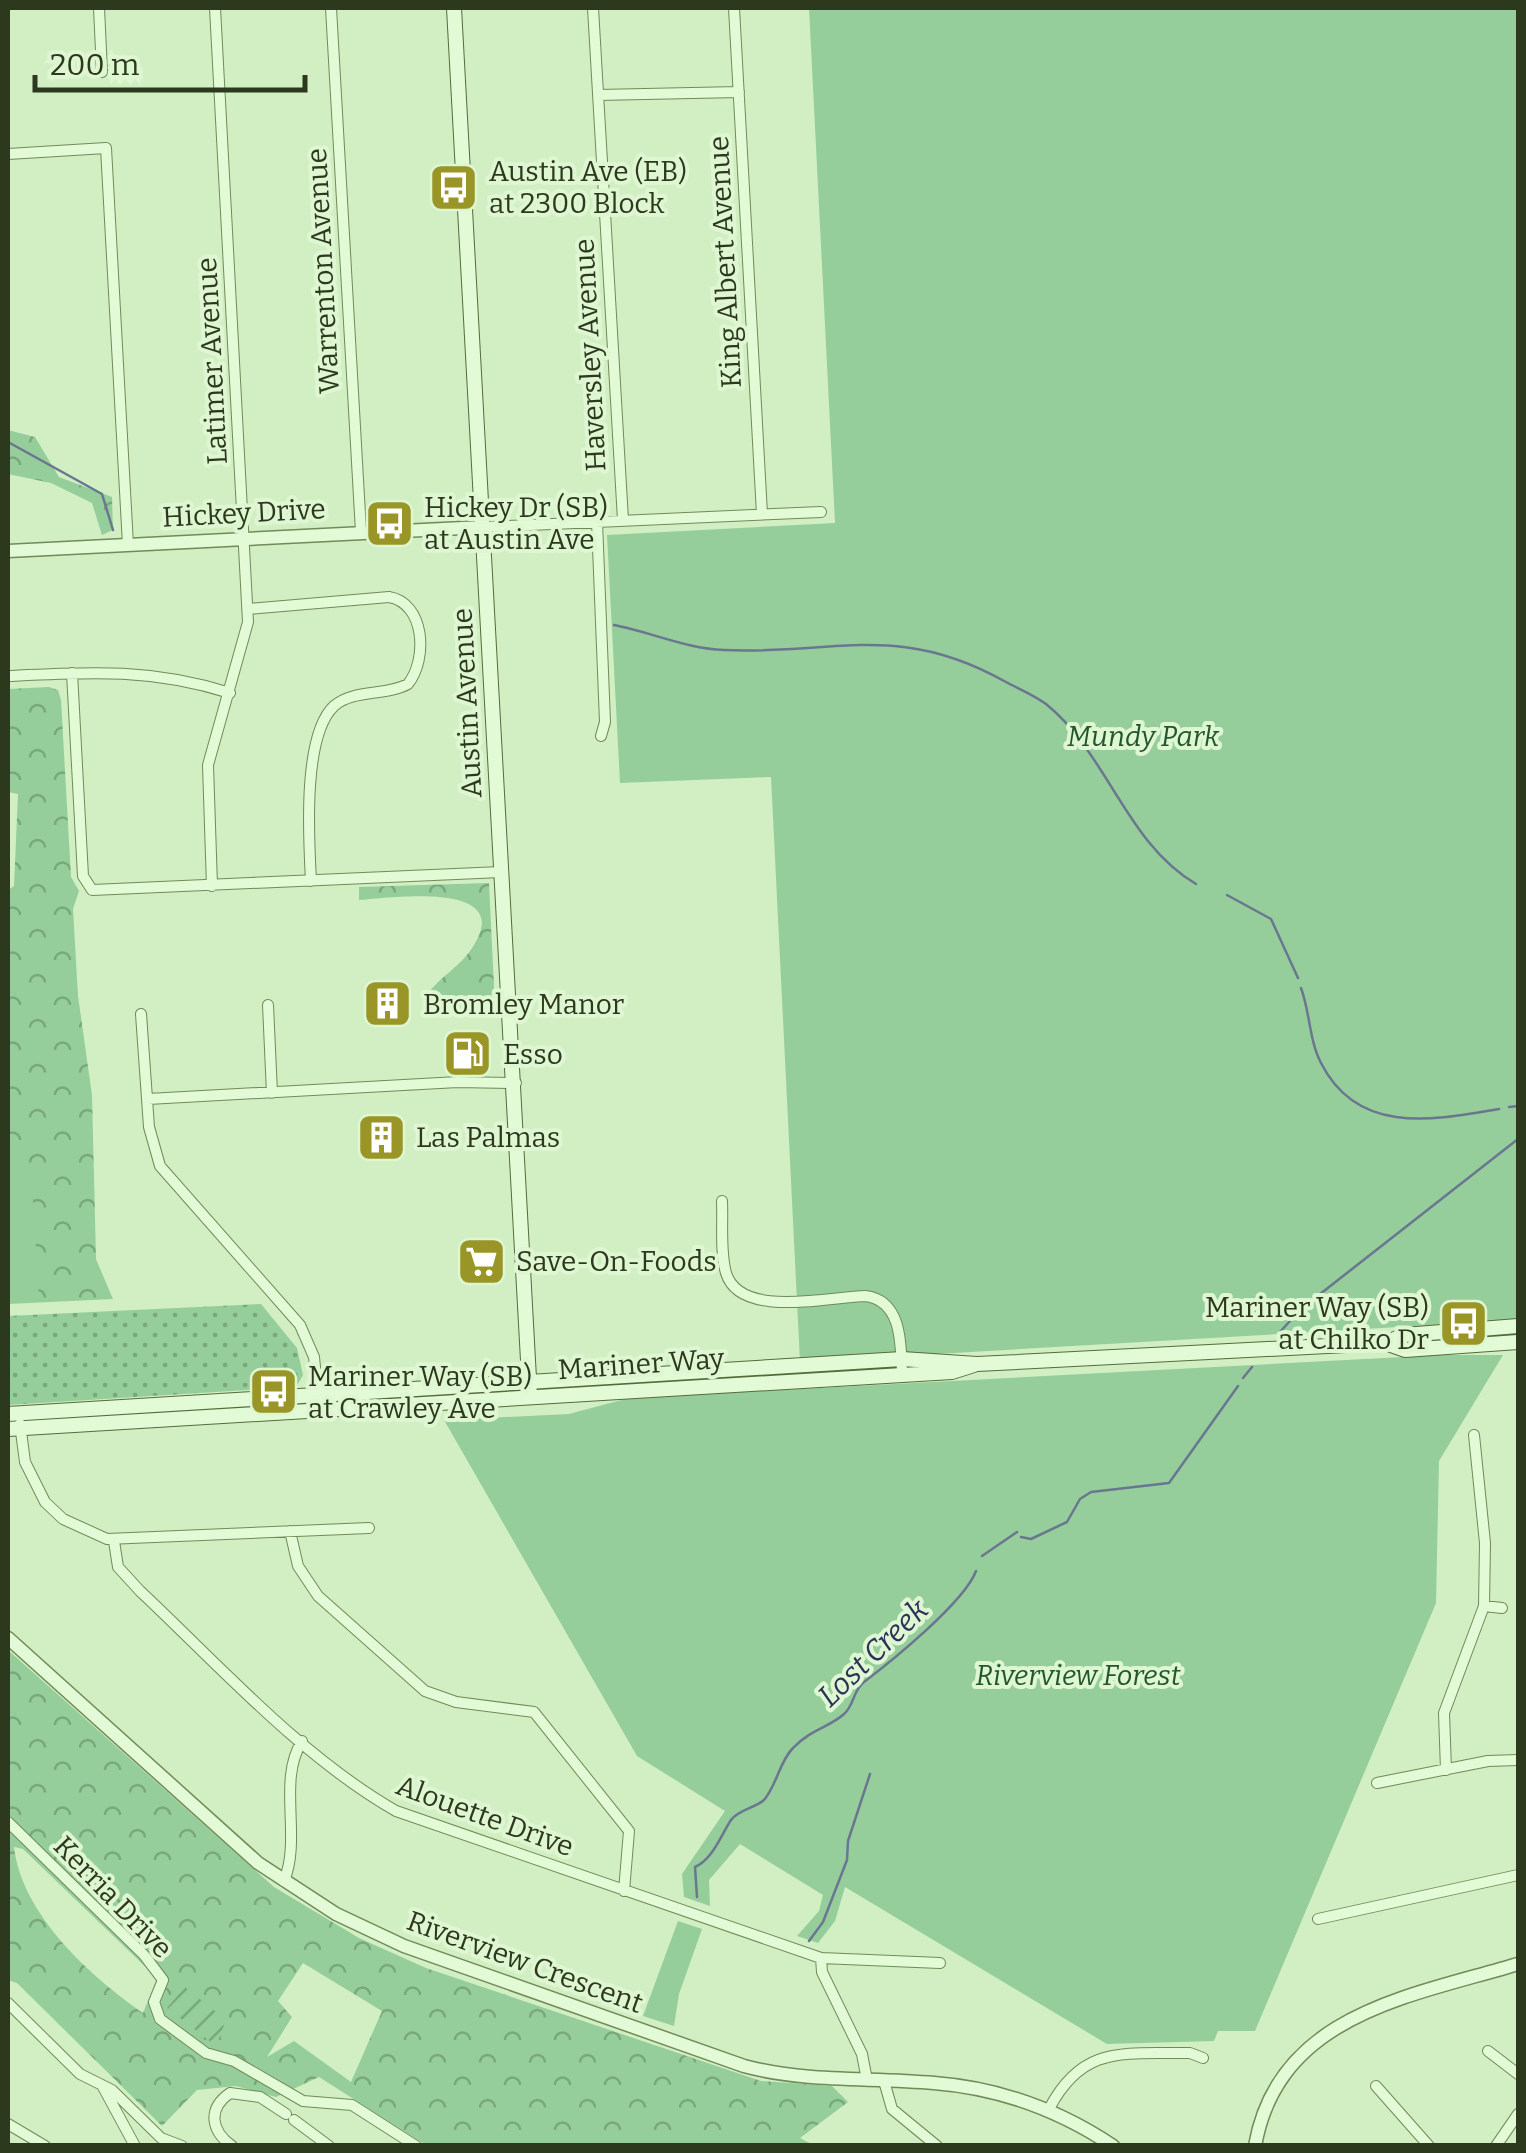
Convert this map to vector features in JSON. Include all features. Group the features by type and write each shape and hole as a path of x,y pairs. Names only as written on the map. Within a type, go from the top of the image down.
{"main road":[{"name":"Austin Avenue","path":"454,8 530,1389"},
{"name":"Mariner Way","path":"1385,1344 1404,1335 1518,1326"},
{"name":"Mariner Way","path":"317,1404 504,1383 530,1389 555,1380 1385,1344 1406,1350 1518,1342"},
{"path":"504,1383 527,1348 555,1380"},
{"name":"Mariner Way","path":"14,1421 902,1366"}],"street":[{"path":"99,8 102,72"},
{"name":"Latimer Avenue","path":"212,886 208,765 247,639 248,609 215,8"},
{"name":"Warrenton Avenue","path":"331,8 361,532"},
{"name":"Haversley Avenue","path":"593,8 622,520"},
{"name":"King Albert Avenue","path":"734,8 762,514"},
{"path":"598,96 738,92"},
{"path":"8,154 106,148 128,544"},
{"path":"483,527 821,512"},
{"path":"597,522 605,722 601,736"},
{"name":"Hickey Drive","path":"8,550 483,527"},
{"path":"248,609 389,597 404,602 416,622 419,659 408,684 349,698 330,712 308,791 311,881"},
{"path":"72,673 83,876 89,888 102,892 502,872"},
{"path":"8,676 161,674 230,693"},
{"path":"268,1005 272,1093"},
{"path":"141,1014 151,1139 164,1173 300,1325 314,1357 317,1404"},
{"path":"148,1098 458,1082 516,1083"},
{"path":"722,1201 725,1269 740,1294 758,1302 874,1297 892,1310 902,1366"},
{"path":"14,1421 24,1462 45,1502 76,1527 114,1541 369,1528"},
{"path":"1446,1770 1444,1714 1484,1606 1486,1544 1474,1434"},
{"path":"290,1531 298,1566 318,1596 425,1691 456,1702 534,1712 629,1831 624,1890"},
{"name":"Alouette Drive","path":"114,1541 116,1560 130,1582 302,1741 362,1790 396,1811 821,1958 940,1963"},
{"path":"1484,1606 1502,1608"},
{"name":"Riverview Crescent","path":"8,1638 217,1827 284,1881 336,1914 392,1941 720,2059 792,2076 972,2087 1049,2109 1113,2146"},
{"path":"284,1881 294,1852 292,1771 302,1741"},
{"path":"1377,1783 1518,1760"},
{"name":"Kerria Drive","path":"8,1822 144,1955 163,1980 154,2002 160,2019 176,2032 206,2052 234,2061 304,2102 352,2105 416,2146"},
{"path":"1318,1919 1518,1875"},
{"path":"821,1958 822,1972 862,2054 867,2080"},
{"path":"1256,2146 1264,2114 1280,2080 1303,2051 1330,2028 1364,2010 1518,1964"},
{"path":"8,2003 80,2074 112,2090 161,2138 182,2146"},
{"path":"1488,2051 1518,2074"},
{"path":"1049,2109 1067,2077 1100,2058 1190,2053 1203,2058"},
{"path":"884,2081 892,2109 936,2146"},
{"path":"1376,2086 1430,2146"},
{"path":"102,2087 128,2143"},
{"path":"232,2146 219,2136 214,2121 217,2104 230,2093 260,2097 329,2146"},
{"path":"1496,2146 1518,2114"},
{"path":"8,2124 45,2146"}],"green space":[{"name":"Mundy Park","path":"809,8 1518,8 1518,1320 800,1362 771,777 620,783 607,535 835,523"},
{"path":"8,430 35,437 59,477 112,497 113,530 102,535 92,503 51,483 8,474"},
{"path":"8,689 58,690 61,700 71,877 79,891 73,909 78,996 92,1095 96,1259 113,1299 8,1304 8,890 14,886 18,794 8,792"},
{"path":"489,883 495,1008 434,1015 426,996 474,945 482,924 477,910 443,897 359,900 359,887"},
{"path":"8,1136 31,1167 39,1301 8,1303"},
{"path":"261,1304 297,1348 303,1375 296,1387 8,1405 8,1316"},
{"name":"Riverview Forest","path":"1441,1355 1503,1355 1439,1461 1436,1603 1255,2031 1218,2031 1214,2041 1107,2044 845,1887 835,1921 818,1943 797,1936 819,1911 823,1895 740,1844 709,1880 710,1906 684,1897 682,1874 725,1811 637,1756 444,1420 569,1414 629,1398"},
{"path":"8,1650 274,1887 359,1938 426,1968 761,2081 832,2086 848,2102 800,2138 813,2145 426,2145 319,2077 276,2097 236,2086 197,2090 162,2126 17,1983 8,1980","holes":["14,1847 23,1849 157,1978 143,2013 81,1962 44,1920 20,1872","303,1963 382,2011 351,2082 294,2041 267,2057 292,2017 278,2001"]},
{"path":"678,1921 702,1929 679,1994 674,2026 643,2016"},
{"path":"185,1987 226,2020 216,2046 167,2008"}],"waterway":[{"path":"8,442 102,494 113,530"},
{"path":"614,625 710,649 899,646 967,663 1037,698 1067,724 1151,845 1196,884"},
{"path":"1227,895 1271,919 1298,978"},
{"path":"1301,988 1321,1063 1355,1103 1376,1113 1424,1119 1499,1109"},
{"path":"1509,1107 1518,1106"},
{"name":"Lost Creek","path":"1279,1333 1301,1309 1518,1139"},
{"name":"Lost Creek","path":"1243,1378 1252,1367"},
{"name":"Lost Creek","path":"1021,1537 1031,1539 1067,1522 1080,1499 1091,1492 1169,1483 1238,1386"},
{"name":"Lost Creek","path":"982,1556 1017,1532"},
{"name":"Lost Creek","path":"697,1897 695,1867 712,1853 731,1820 764,1800 793,1748 844,1714 860,1685 942,1615 976,1571"},
{"path":"809,1941 823,1922 847,1860 848,1841 870,1774"}],"place":[{"name":"Austin Ave (EB) at 2300 Block","path":"454,187"},
{"name":"Hickey Dr (SB) at Austin Ave","path":"389,523"},
{"name":"Bromley Manor","path":"388,1004"},
{"name":"Esso","path":"468,1054"},
{"name":"Las Palmas","path":"381,1137"},
{"name":"Save-On-Foods","path":"481,1261"},
{"name":"Mariner Way (SB) at Chilko Dr","path":"1464,1323"},
{"name":"Mariner Way (SB) at Crawley Ave","path":"273,1392"}]}
